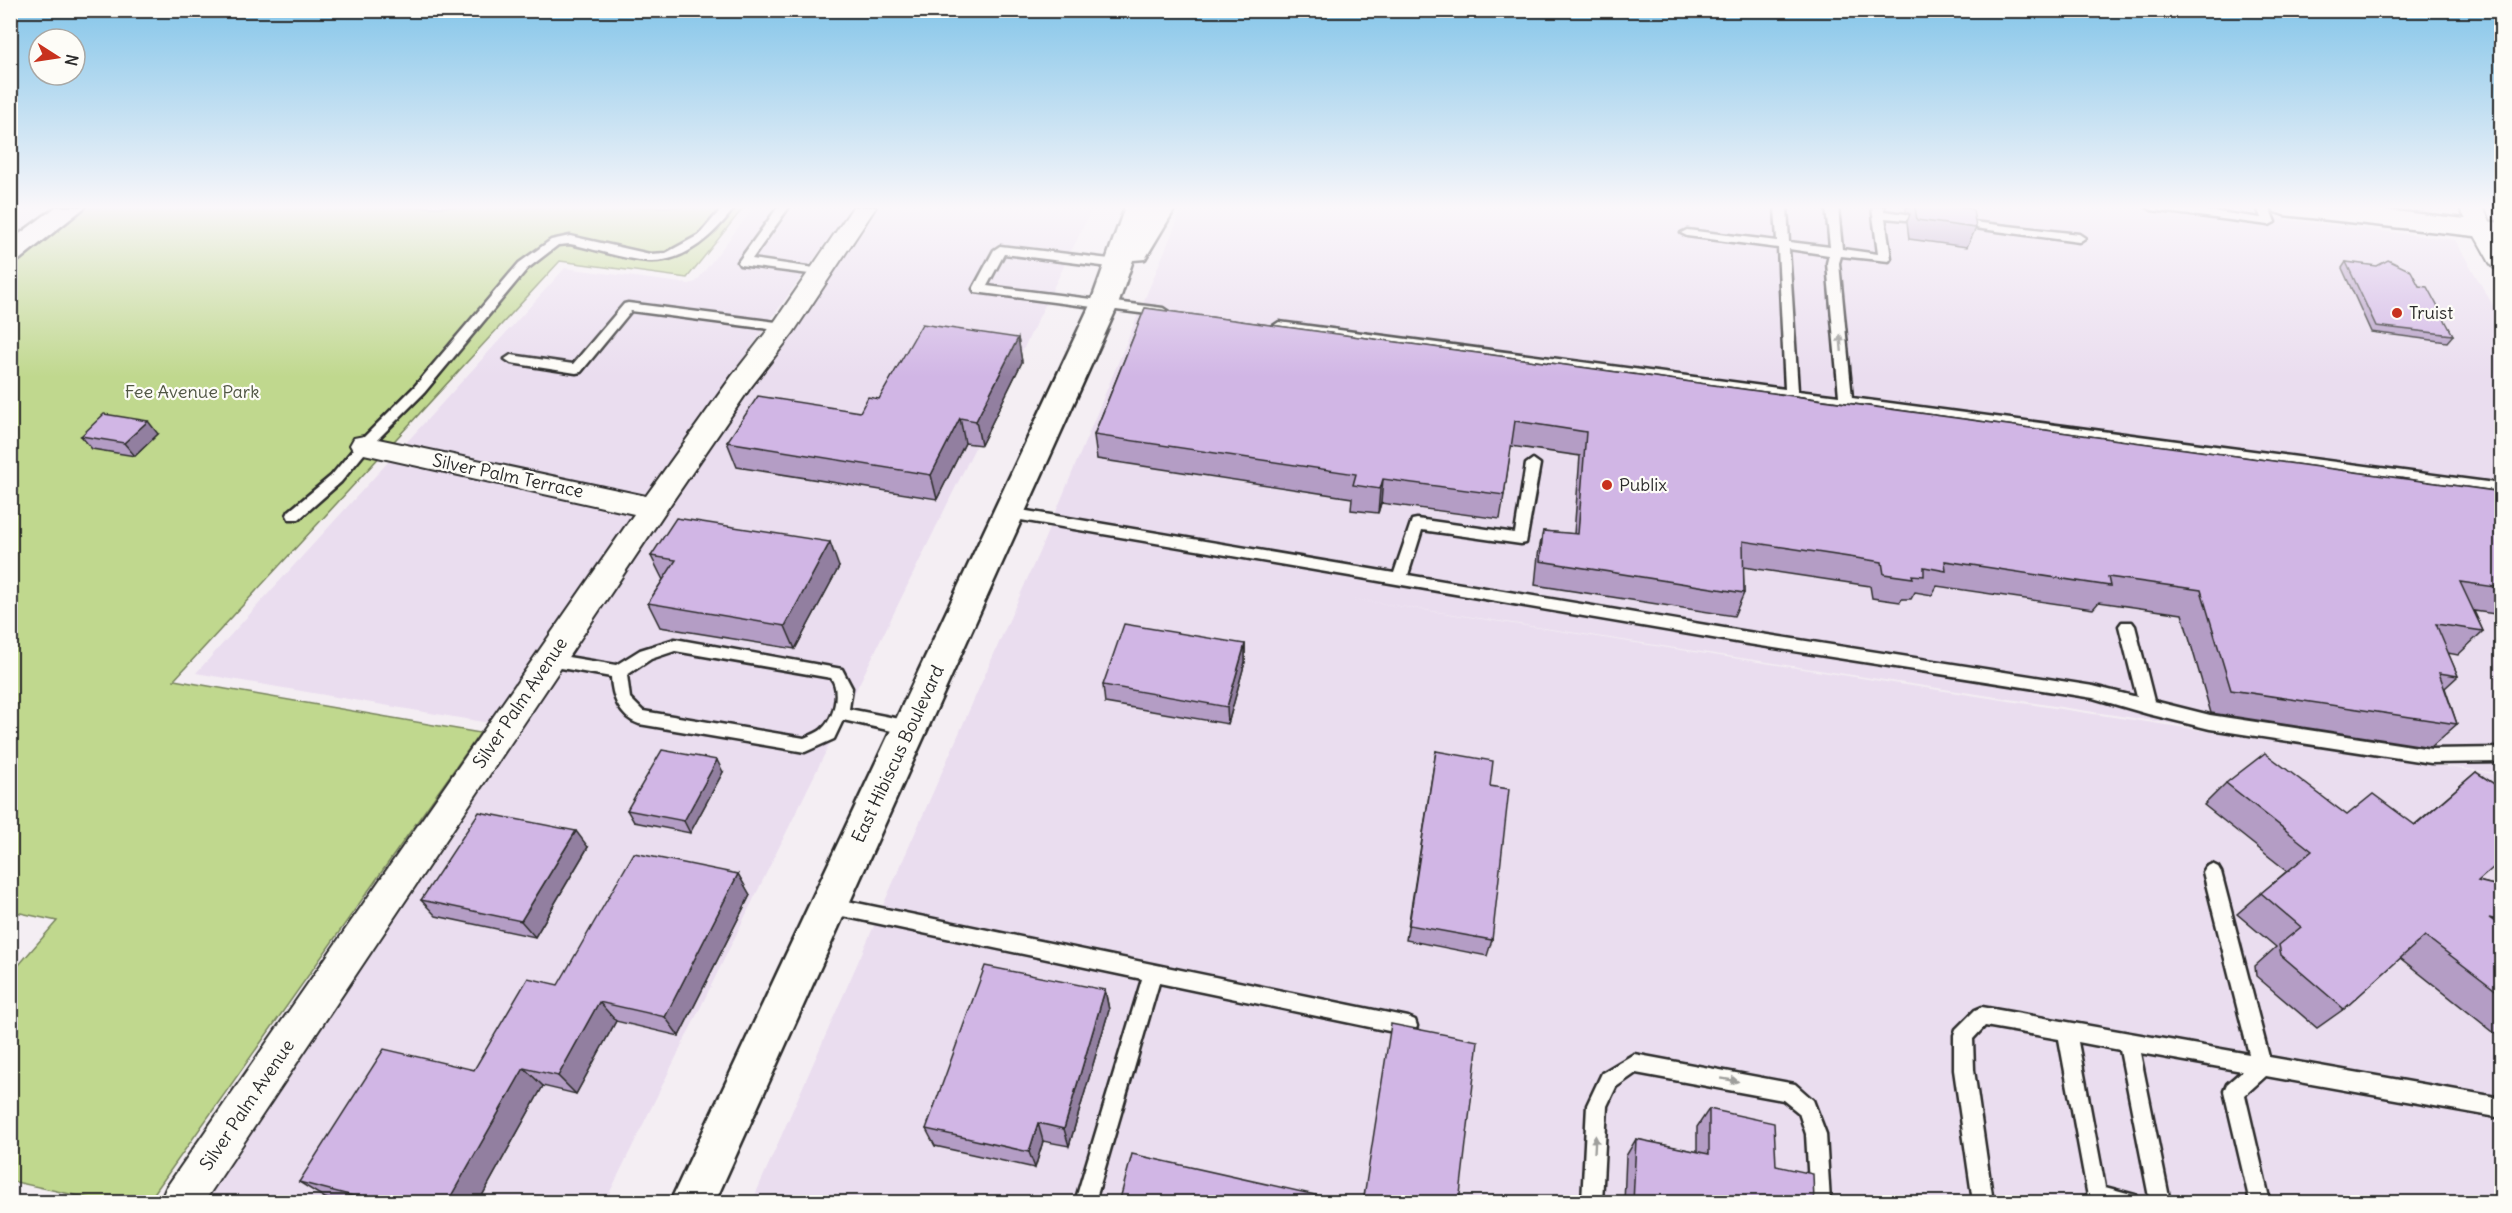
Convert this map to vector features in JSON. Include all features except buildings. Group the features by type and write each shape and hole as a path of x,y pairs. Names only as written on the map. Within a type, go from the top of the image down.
{"street":[{"name":"Silver Palm Avenue","path":"180,1203 653,508 827,264"},
{"name":"East Hibiscus Boulevard","path":"700,1200 828,906 1104,305 1118,264"},
{"name":"East Hibiscus Boulevard","path":"1104,305 1129,264"},
{"name":"Silver Palm Terrace","path":"364,445 653,508"}],"lane":[{"path":"294,515 336,479 364,445 419,390 526,264"},
{"path":"755,264 821,273"},
{"path":"993,264 979,289 1171,313"},
{"path":"1785,264 1792,394"},
{"path":"1833,264 1846,402"},
{"path":"511,359 576,369 628,307 784,327"},
{"path":"1268,324 2502,489"},
{"path":"1399,579 1417,524 1521,539 1533,464"},
{"path":"1009,513 1742,637 2093,692 2148,708 2210,722 2431,756 2502,755"},
{"path":"2127,626 2148,708"},
{"path":"675,645 836,673 845,683 845,697 828,734 805,745 639,717 627,708 619,693 620,672 634,658 655,649 675,645"},
{"path":"550,660 620,672"},
{"path":"839,714 910,728"},
{"path":"2212,872 2262,1067"},
{"path":"828,906 1408,1026"},
{"path":"1085,1203 1153,973"},
{"path":"1983,1203 1964,1070 1963,1035 1983,1016 2502,1108"},
{"path":"2067,1031 2096,1196 2128,1203"},
{"path":"2128,1042 2160,1203"},
{"path":"1592,1203 1597,1105 1609,1080 1634,1063 1788,1091 1806,1107 1816,1134 1820,1203"},
{"path":"2260,1203 2234,1091 2262,1067"}],"shaded area":[{"path":"710,264 811,264 646,495 405,444 565,268 689,284 696,282"},
{"path":"837,264 1065,264 605,1202 203,1202 667,511"},
{"path":"1159,264 2469,264 2501,319 2501,774 1347,598 2501,775 2501,1202 752,1202 1040,550"},
{"path":"389,461 633,514 489,723 196,673"}],"green space":[{"name":"Fee Avenue Park","path":"11,264 558,264 174,680 480,733 148,1202 106,1202 11,1181 11,974 57,921 11,911"},
{"name":"Fee Avenue Park","path":"579,264 699,264 687,278"}],"place":[{"name":"Truist","path":"2397,313"},
{"name":"Publix","path":"1607,485"}]}
